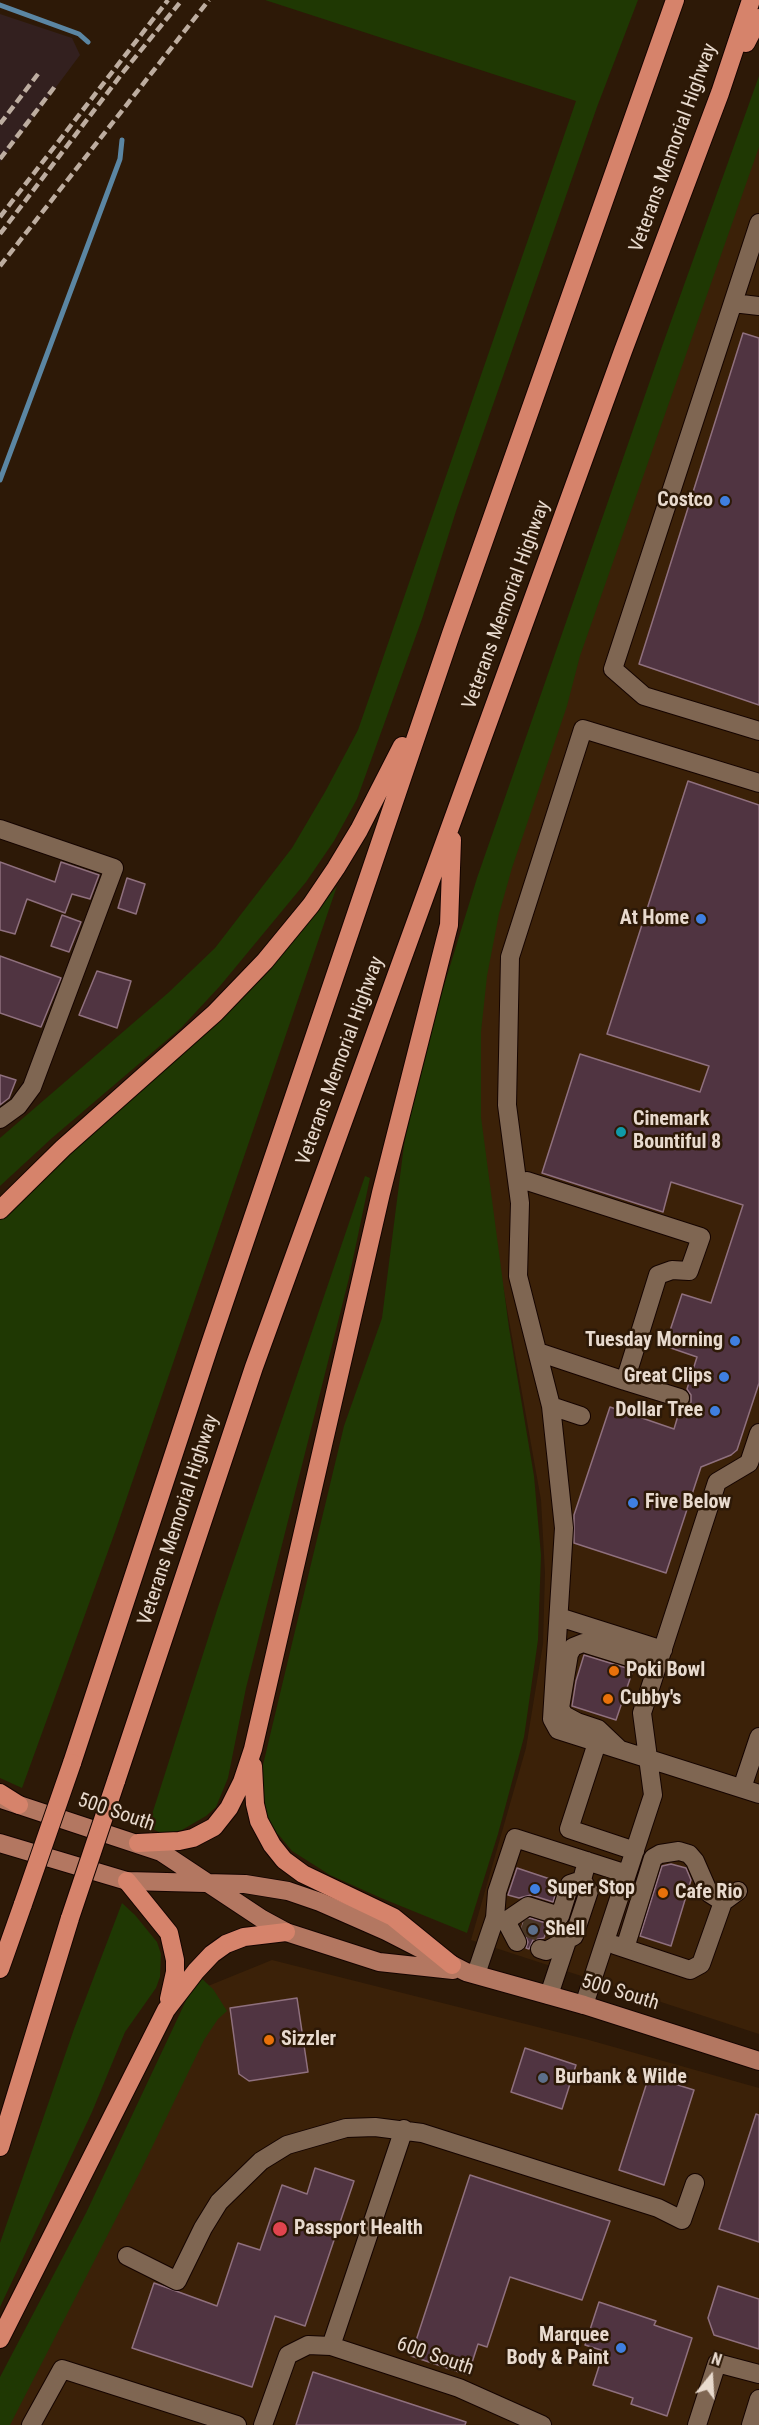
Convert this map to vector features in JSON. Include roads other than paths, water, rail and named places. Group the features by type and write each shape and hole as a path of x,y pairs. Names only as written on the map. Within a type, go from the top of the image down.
{"highway":[{"name":"Veterans Memorial Highway","path":"0,1969 72,1763 209,1347 451,634 675,0"},
{"name":"Veterans Memorial Highway","path":"0,2147 70,1918 254,1367 623,351 720,93 751,0"},
{"path":"720,93 759,18"},
{"path":"0,1210 63,1148 214,1013 265,961 311,904 360,830 383,786 451,634"},
{"path":"138,1843 186,1840 214,1827 229,1808 242,1782 253,1749 381,1193 449,926 452,823"},
{"path":"253,1749 255,1804 268,1837 284,1860 303,1874 393,1917 465,1970"},
{"path":"0,1793 19,1805"},
{"path":"127,1881 169,1933 173,1946 175,1972 166,2010"},
{"path":"0,2339 166,2010 195,1971 226,1944 244,1937 286,1932"}],"main road":[{"name":"500 South","path":"0,1799 138,1843 174,1860 286,1932 380,1962 465,1970"},
{"name":"500 South","path":"0,1843 127,1881 260,1886 302,1895 386,1931 465,1970 759,2061"}],"street":[{"path":"759,223 613,669 644,696 759,731"},
{"path":"733,303 759,306"},
{"path":"759,783 583,729 510,957 507,1105 520,1203 518,1275 551,1406 564,1528 552,1719 558,1730 751,1791 759,1737"},
{"path":"0,829 114,868 32,1087 18,1106 0,1119"},
{"path":"527,1181 701,1237 689,1271 672,1270 658,1275 625,1381"},
{"path":"537,1352 680,1398"},
{"path":"551,1406 581,1416"},
{"path":"584,2005 653,1795 642,1713 660,1649 717,1482 749,1463 759,1433"},
{"path":"740,1468 759,1474"},
{"path":"559,1617 660,1649"},
{"path":"620,1750 598,1729 576,1722 564,1715 560,1708 569,1654 573,1647 583,1643 638,1660 660,1649"},
{"path":"597,1743 569,1829 635,1851"},
{"path":"510,1927 497,1892 515,1838 627,1874"},
{"path":"625,1948 653,1858 660,1854 679,1851 689,1854 709,1893 723,1902"},
{"path":"543,1942 567,1941 574,1936 589,1891 582,1880 587,1861"},
{"path":"465,1970 510,1927 528,1906 560,1916 570,1884 582,1880"},
{"path":"605,1941 690,1970 701,1964 723,1902 738,1891"},
{"path":"549,1995 567,1941"},
{"path":"127,2256 177,2281 203,2228 219,2202 261,2161 287,2145 346,2128 404,2129 658,2208 682,2220 695,2182"},
{"path":"331,2346 404,2129"},
{"name":"600 South","path":"263,2425 288,2355 308,2345 331,2346 459,2388 542,2425"},
{"path":"697,2425 717,2363 759,2374"},
{"path":"31,2425 62,2369 237,2425"},
{"path":"751,2425 758,2404"}],"waterway":[{"path":"0,5 79,34 88,42"},
{"path":"0,480 120,159 122,140"}],"tunnel":[{"path":"522,1926 545,1934"}],"railway":[{"path":"0,217 168,0"},
{"path":"0,234 124,71 182,0"},
{"path":"0,266 209,0"},
{"path":"0,124 38,74"},
{"path":"0,159 56,85"}],"place":[{"name":"Costco","path":"725,501"},
{"name":"At Home","path":"701,919"},
{"name":"Cinemark Bountiful 8","path":"621,1132"},
{"name":"Tuesday Morning","path":"735,1341"},
{"name":"Great Clips","path":"724,1377"},
{"name":"Dollar Tree","path":"715,1411"},
{"name":"Five Below","path":"633,1503"},
{"name":"Poki Bowl","path":"614,1671"},
{"name":"Cubby's","path":"608,1699"},
{"name":"Super Stop","path":"535,1889"},
{"name":"Cafe Rio","path":"663,1893"},
{"name":"Shell","path":"533,1930"},
{"name":"Sizzler","path":"269,2040"},
{"name":"Burbank & Wilde","path":"543,2078"},
{"name":"Passport Health","path":"280,2229"},
{"name":"Marquee Body & Paint","path":"621,2348"}]}
